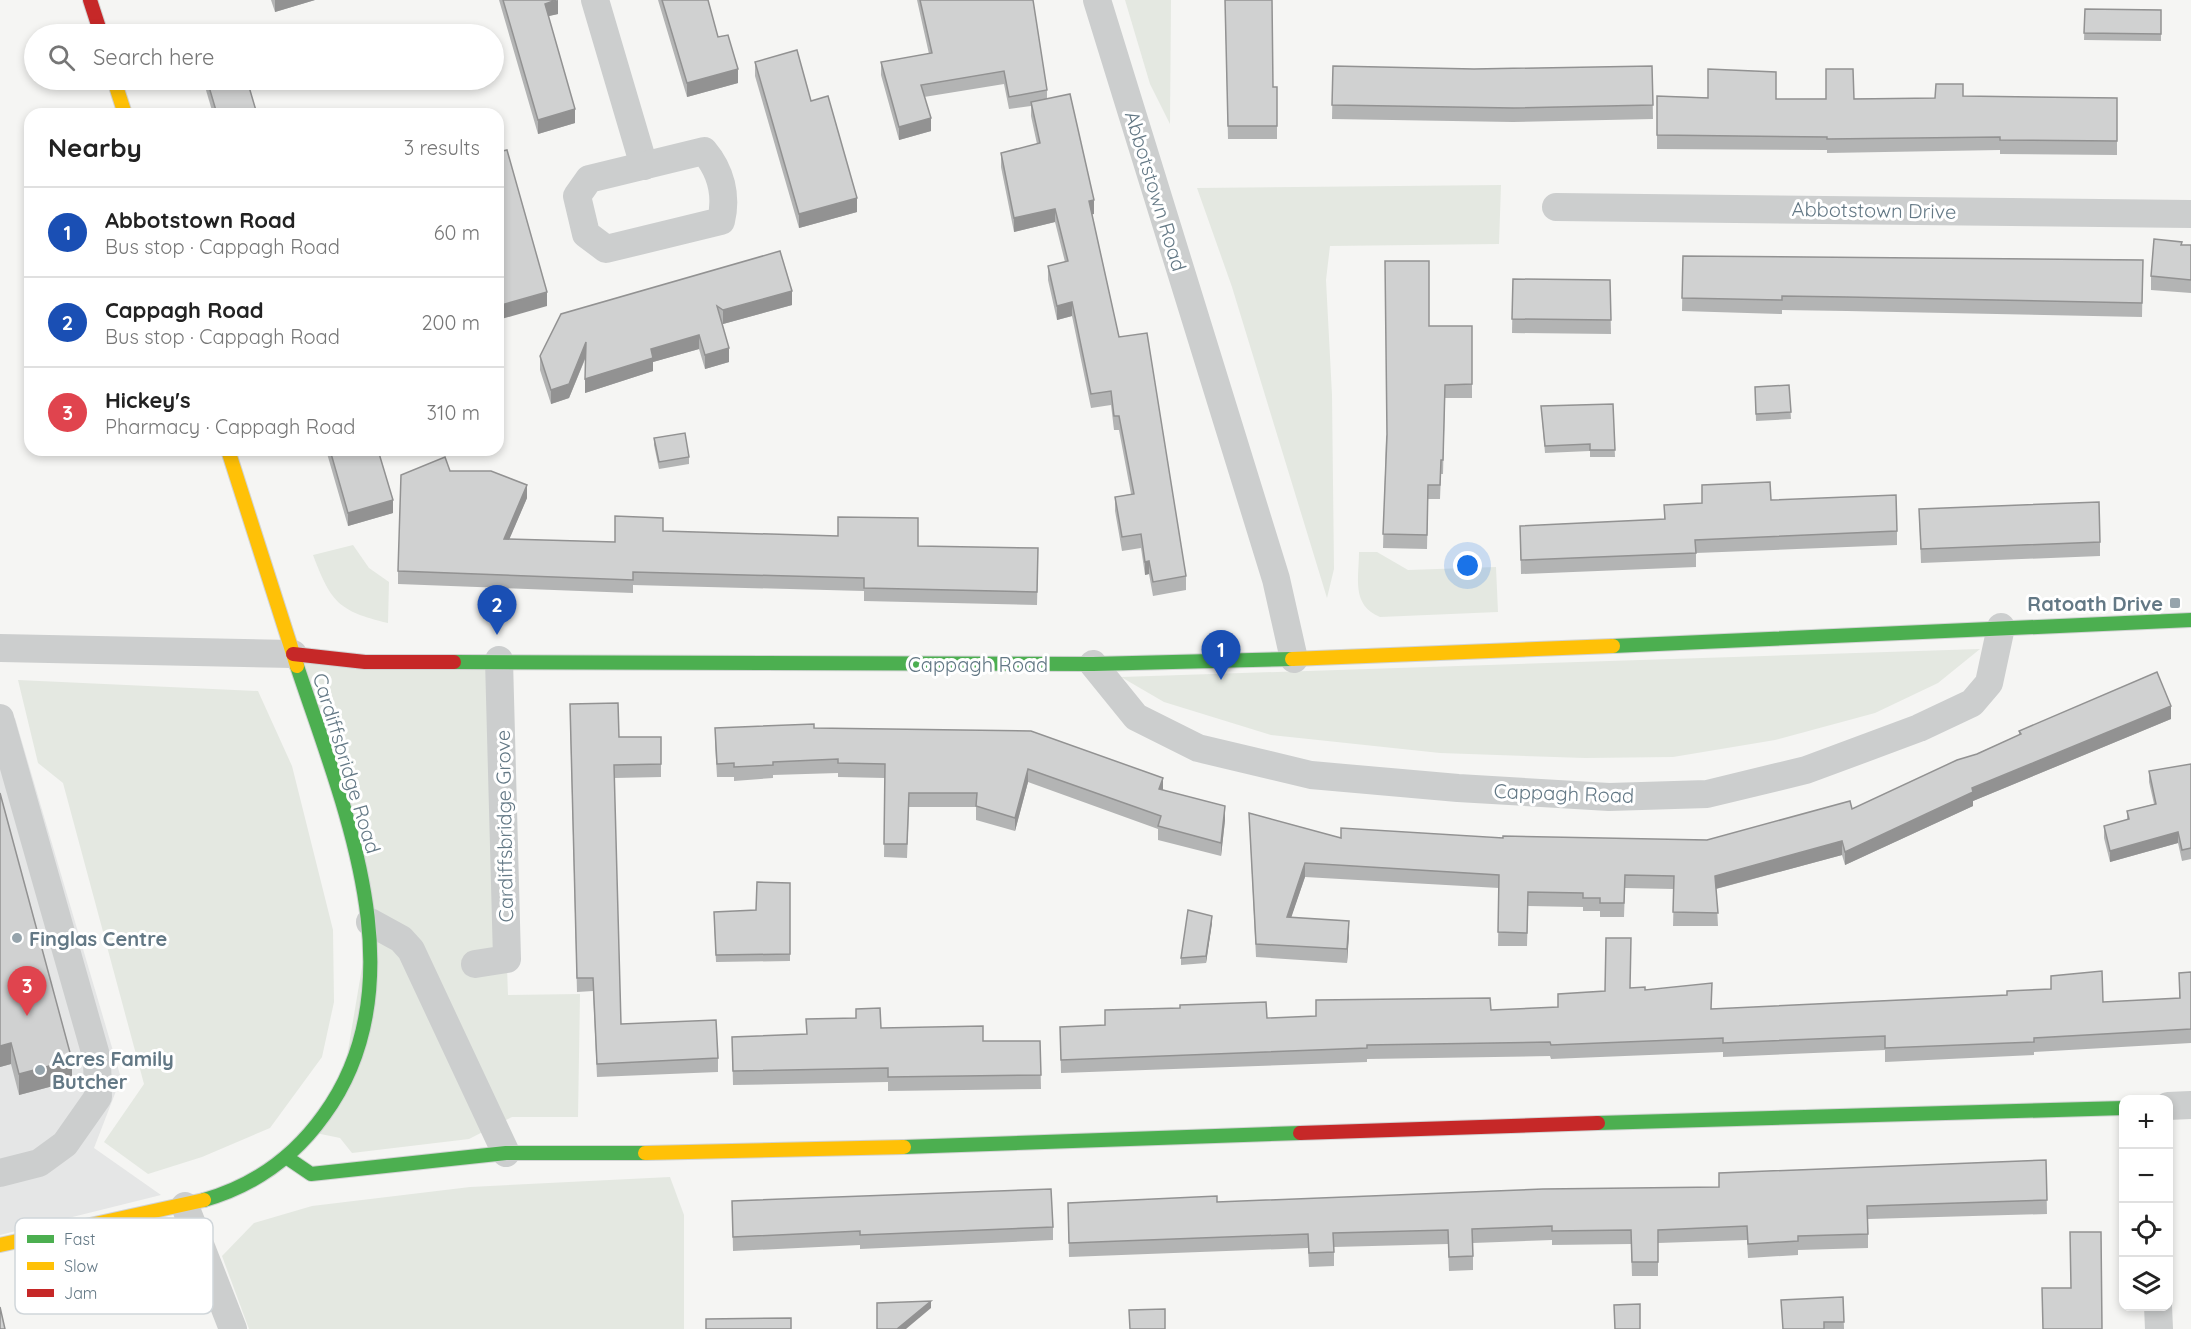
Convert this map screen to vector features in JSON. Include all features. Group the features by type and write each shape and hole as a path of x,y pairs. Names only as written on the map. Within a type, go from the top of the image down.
{"street":[{"path":"90,0 98,24"},
{"path":"595,0 644,166"},
{"name":"Abbotstown Road","path":"1097,0 1276,579 1294,659"},
{"path":"117,90 123,108"},
{"path":"704,151 716,165 725,203 721,221 606,249 586,234 577,196 589,179 644,166 704,151"},
{"name":"Abbotstown Drive","path":"1556,207 2191,214"},
{"name":"Cardiffsbridge Road","path":"127,1218 184,1206 233,1192 286,1157 306,1140 341,1092 368,1017 370,922 350,827 230,456"},
{"name":"Cappagh Road","path":"0,648 293,654 365,662 499,660 1092,664 1294,659 2001,627 2106,626 2191,620"},
{"name":"Cappagh Road","path":"1092,664 1136,717 1198,748 1311,775 1458,788 1609,797 1707,794 1806,770 1919,728 1972,703 1989,683 2001,627"},
{"name":"Cardiffsbridge Grove","path":"475,964 507,959 499,660"},
{"path":"0,718 97,1059 98,1097 65,1144 39,1163 0,1173"},
{"path":"370,922 401,939 411,950 506,1153"},
{"path":"2173,1106 2191,1106"},
{"path":"286,1157 311,1174 506,1153 726,1153 1352,1131 2119,1108"},
{"path":"184,1206 189,1218"},
{"name":"Cardiffsbridge Road","path":"0,1245 15,1242"},
{"path":"213,1277 234,1329"},
{"path":"2158,1311 2159,1329"}],"shaded area":[{"path":"1125,0 1171,0 1170,124 1150,84"},
{"path":"1501,185 1499,244 1330,246 1326,280 1332,395 1334,569 1327,598 1232,287 1197,188"},
{"path":"353,545 369,568 389,582 388,623 347,609 331,594 319,571 313,555"},
{"path":"1359,552 1377,552 1408,570 1496,567 1498,612 1380,617 1364,605 1361,598 1358,581"},
{"path":"1980,649 1938,683 1875,713 1775,740 1673,757 1585,758 1440,753 1271,735 1164,702 1121,677"},
{"path":"297,654 496,662 508,995 580,994 578,1117 512,1117 469,1139 352,1153 340,1138 311,1132 341,1092 370,920"},
{"path":"18,680 258,691 292,766 333,930 334,1002 322,1057 270,1128 202,1157 148,1174 104,1142 144,1084 63,783 38,763"},
{"path":"15,718 121,1078 94,1148 161,1195 68,1218 15,1218 15,1231 0,1235 0,723"},
{"path":"670,1177 684,1215 684,1329 249,1329 222,1256 254,1223 312,1206 470,1187"}],"building":[{"path":"503,0 556,0 545,4 575,109 538,120"},
{"path":"662,0 708,0 718,37 728,35 738,69 687,83"},
{"path":"920,0 1033,0 1047,90 1009,97 1004,71 921,85 931,118 899,127 881,62 932,53"},
{"path":"1225,0 1272,0 1273,87 1277,87 1277,126 1228,126"},
{"path":"2085,9 2161,10 2161,34 2084,33"},
{"path":"797,50 811,101 828,96 857,198 799,214 755,62"},
{"path":"1333,66 1474,69 1652,66 1653,105 1513,108 1332,105"},
{"path":"1708,69 1776,72 1776,99 1826,99 1826,69 1853,69 1854,99 1935,98 1936,84 1963,84 1963,96 2117,98 2117,141 2000,140 2000,137 1827,139 1827,137 1657,135 1657,96 1708,98"},
{"path":"210,90 250,90 255,108 215,108"},
{"path":"1070,94 1094,200 1089,201 1119,337 1147,333 1186,576 1153,582 1149,561 1145,562 1141,534 1122,537 1115,497 1134,494 1119,416 1114,416 1111,391 1091,394 1072,302 1057,306 1048,266 1068,261 1055,209 1014,218 1001,153 1040,143 1031,102"},
{"path":"507,150 547,292 504,304 504,151"},
{"path":"2154,239 2191,245 2191,280 2151,276"},
{"path":"780,251 792,291 723,310 717,306 729,348 705,355 699,335 651,349 653,358 585,379 586,342 569,384 551,390 540,356 561,314"},
{"path":"1683,256 2143,260 2142,303 1782,296 1782,300 1682,298"},
{"path":"1385,261 1429,261 1429,326 1472,326 1472,384 1445,385 1440,485 1428,485 1427,535 1383,534 1387,435"},
{"path":"1513,279 1610,280 1611,320 1512,319"},
{"path":"1789,385 1791,412 1756,414 1755,387"},
{"path":"1613,404 1615,450 1590,450 1590,444 1545,446 1541,406"},
{"path":"685,433 689,457 659,462 654,438"},
{"path":"332,456 380,456 393,500 348,513"},
{"path":"445,457 450,471 491,471 527,485 504,539 615,542 615,516 663,518 663,531 838,536 838,517 918,518 918,546 1038,548 1037,592 864,588 864,578 633,572 633,580 398,571 401,475"},
{"path":"1770,482 1771,500 1896,495 1897,531 1695,540 1696,553 1521,560 1520,526 1665,519 1664,505 1702,503 1702,485"},
{"path":"2099,502 2100,542 1921,549 1919,509"},
{"path":"2157,672 2171,706 1972,788 1973,792 1845,852 1842,841 1715,876 1718,913 1673,912 1674,876 1625,875 1624,903 1600,903 1600,898 1583,898 1583,893 1528,892 1527,933 1498,932 1499,875 1305,863 1287,917 1349,921 1347,949 1256,944 1249,813 1341,838 1341,828 1503,838 1503,836 1707,840 1850,801 1852,809 1957,760 1977,754 2021,734 2019,731"},
{"path":"618,703 619,737 661,737 661,764 614,765 621,1024 716,1020 718,1058 597,1064 593,978 577,978 570,704"},
{"path":"814,724 814,728 1031,731 1163,778 1159,789 1225,806 1221,843 1158,826 1161,816 1028,769 1015,818 976,806 977,793 909,793 907,844 884,844 885,764 838,763 838,759 773,762 773,765 734,767 734,763 717,764 715,728"},
{"path":"2191,764 2191,848 2182,850 2178,832 2110,851 2104,826 2129,819 2127,811 2156,804 2149,771"},
{"path":"0,793 72,1060 19,1074 11,1043 0,1046"},
{"path":"757,882 790,883 790,954 716,955 714,912 756,910"},
{"path":"1188,910 1212,916 1206,956 1181,958"},
{"path":"1606,938 1631,938 1630,988 1645,987 1645,990 1712,983 1711,1009 2007,995 2007,991 2051,989 2051,976 2102,971 2103,1002 2180,998 2179,973 2191,972 2191,1029 2034,1038 2034,1042 1885,1048 1885,1036 1723,1043 1723,1038 1551,1045 1550,1042 1367,1045 1367,1048 1061,1060 1060,1027 1105,1025 1105,1010 1266,1002 1267,1018 1316,1016 1316,1000 1490,998 1491,1010 1558,1007 1558,994 1605,991"},
{"path":"880,1008 881,1028 983,1026 983,1041 1040,1041 1041,1075 888,1077 888,1068 733,1071 732,1037 807,1034 806,1019 856,1018 856,1009"},
{"path":"2046,1160 2047,1200 1867,1206 1868,1234 1798,1236 1798,1241 1748,1244 1747,1226 1658,1230 1658,1262 1632,1262 1631,1230 1552,1231 1552,1226 1472,1229 1473,1256 1449,1257 1448,1230 1333,1233 1334,1252 1309,1253 1308,1234 1069,1243 1068,1203 1217,1196 1217,1202 1543,1189 1719,1187 1719,1173"},
{"path":"1051,1189 1053,1227 860,1235 860,1231 733,1237 732,1201"},
{"path":"2070,1232 2101,1232 2102,1329 2043,1329 2042,1288 2071,1288"},
{"path":"1843,1297 1844,1322 1824,1322 1824,1329 1783,1329 1781,1300"},
{"path":"931,1301 897,1329 877,1329 877,1303"},
{"path":"1640,1304 1640,1329 1615,1329 1614,1305"},
{"path":"0,1307 5,1329 0,1329"},
{"path":"1165,1309 1165,1329 1130,1329 1129,1310"},
{"path":"791,1318 791,1329 706,1329 706,1319"}],"traffic: fast":[{"path":"1613,646 2191,620"},
{"path":"454,662 1093,664 1292,659"},
{"path":"204,1200 256,1178 286,1157 312,1130 324,1115 353,1063 367,1008 370,951 364,893 351,834 334,776 297,666"},
{"path":"1598,1123 2119,1108"},
{"path":"904,1147 1300,1133"},
{"path":"286,1157 311,1174 506,1153 645,1153"}],"traffic: slow":[{"path":"117,90 123,108"},
{"path":"230,456 297,666"},
{"path":"1292,659 1613,646"},
{"path":"645,1153 904,1147"},
{"path":"122,1218 204,1200"},
{"path":"0,1245 15,1242"}],"traffic: jam":[{"path":"90,0 98,24"},
{"path":"293,654 365,662 454,662"},
{"path":"1300,1133 1598,1123"}],"place":[{"name":"Ratoath Drive","path":"2175,603"},
{"name":"Cappagh Road","path":"497,635"},
{"name":"Abbotstown Road","path":"1221,680"},
{"name":"Finglas Centre","path":"17,938"},
{"name":"Hickey's","path":"27,1016"},
{"name":"Acres Family Butcher","path":"40,1070"}]}
